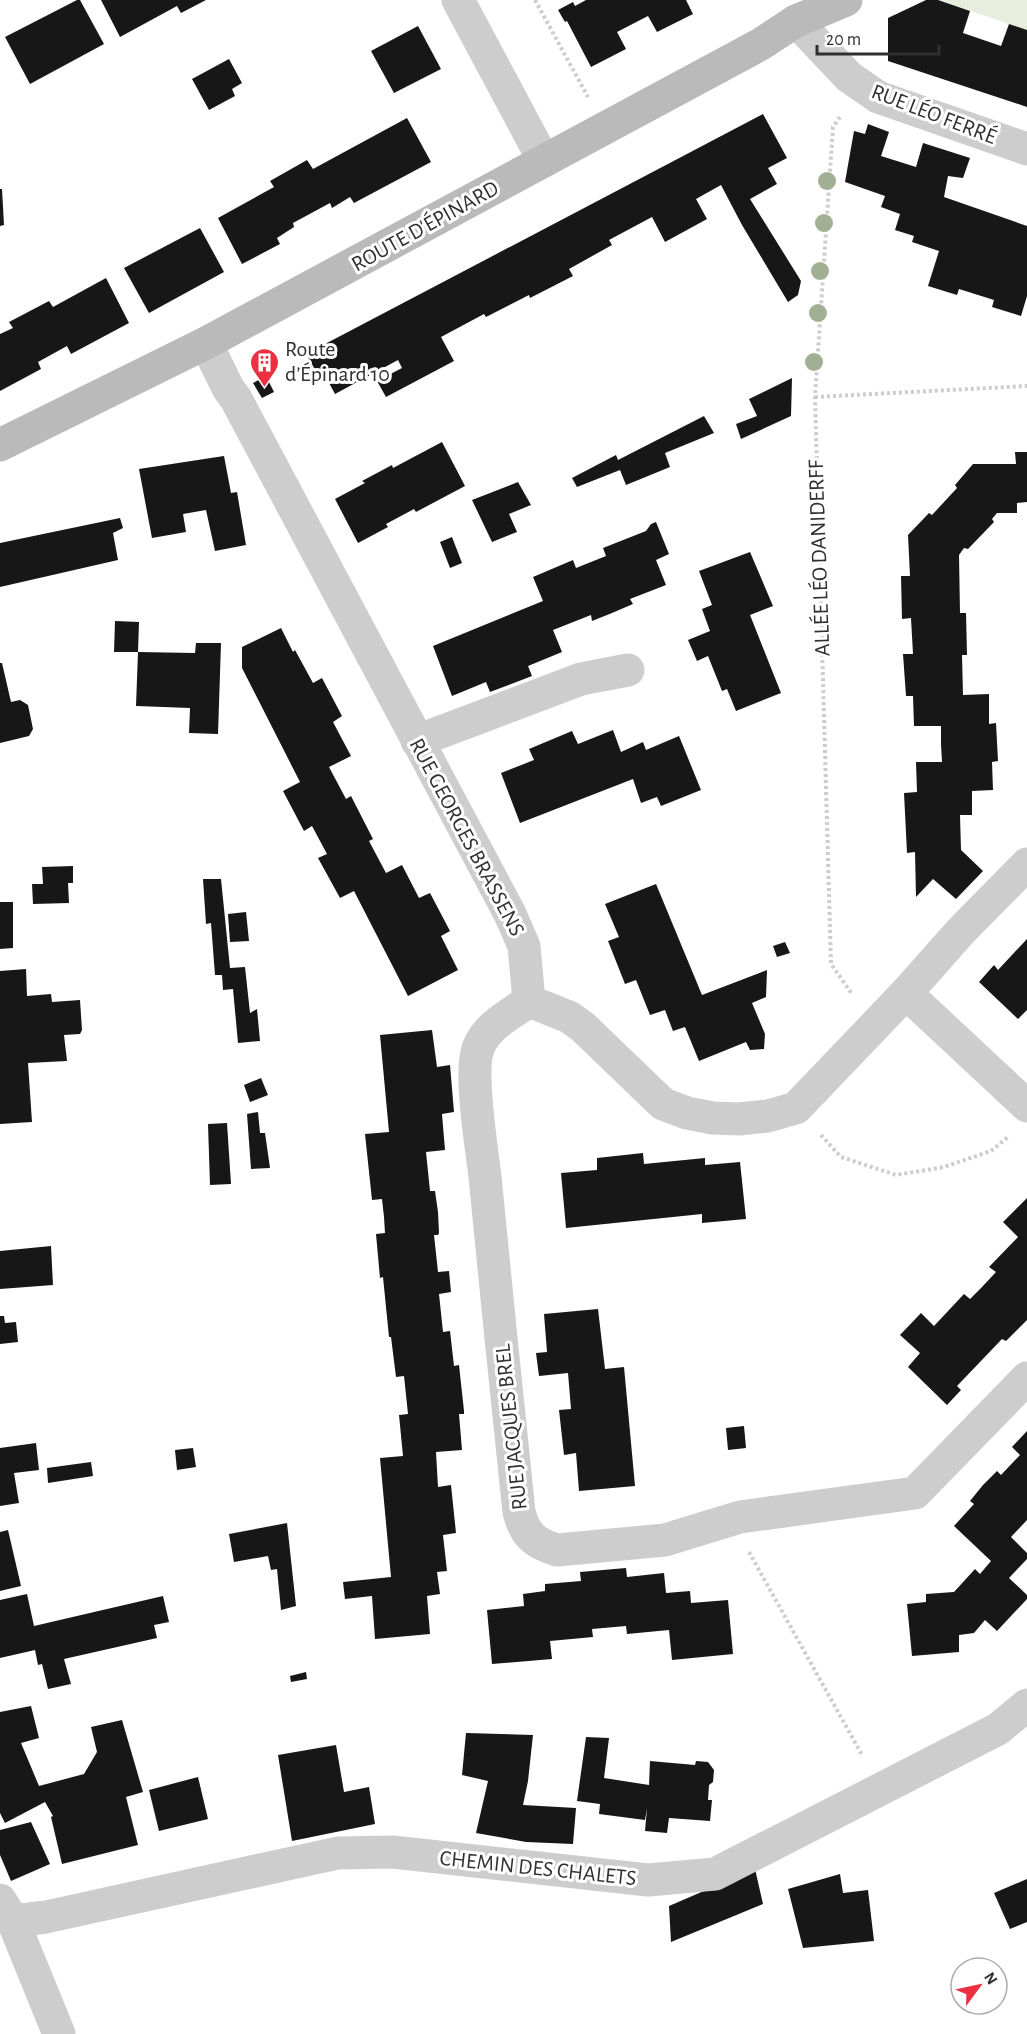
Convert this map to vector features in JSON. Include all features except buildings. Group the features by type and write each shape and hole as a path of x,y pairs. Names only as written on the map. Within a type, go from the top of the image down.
{"main road":[{"name":"ROUTE D'ÉPINARD","path":"0,445 206,343 761,44 796,21 844,0"}],"street":[{"path":"458,0 544,160"},
{"name":"RUE LÉO FERRÉ","path":"796,21 849,78 878,97 1027,149"},
{"name":"RUE GEORGES BRASSENS","path":"206,343 519,933 524,946 529,1001"},
{"path":"417,741 581,679 628,670"},
{"path":"529,1001 569,1017 583,1027 663,1104 696,1115 739,1119 768,1116 796,1108 906,993 961,931 1027,864"},
{"path":"906,993 1020,1119"},
{"name":"RUE JACQUES BREL","path":"529,1001 485,1035 478,1047 475,1070 519,1512 523,1526 532,1538 543,1546 557,1550 666,1540 740,1517 915,1493 1027,1378"},
{"name":"CHEMIN DES CHALETS","path":"7,1911 46,1917 338,1853 393,1852 648,1880 715,1874 998,1729 1027,1705"},
{"path":"7,1911 58,2034"}],"path":[{"path":"535,0 593,105"},
{"name":"ALLÉE LÉO DANIDERFF","path":"843,111 833,127 814,397 831,964 857,1001"},
{"path":"814,397 1027,386"},
{"path":"796,1108 841,1157 896,1175 944,1167 991,1152 1020,1119"},
{"path":"745,1543 881,1789"}],"green space":[{"path":"938,0 1027,0 1027,30"}],"place":[{"name":"Route d’Épinard 10","path":"264,388"}]}
